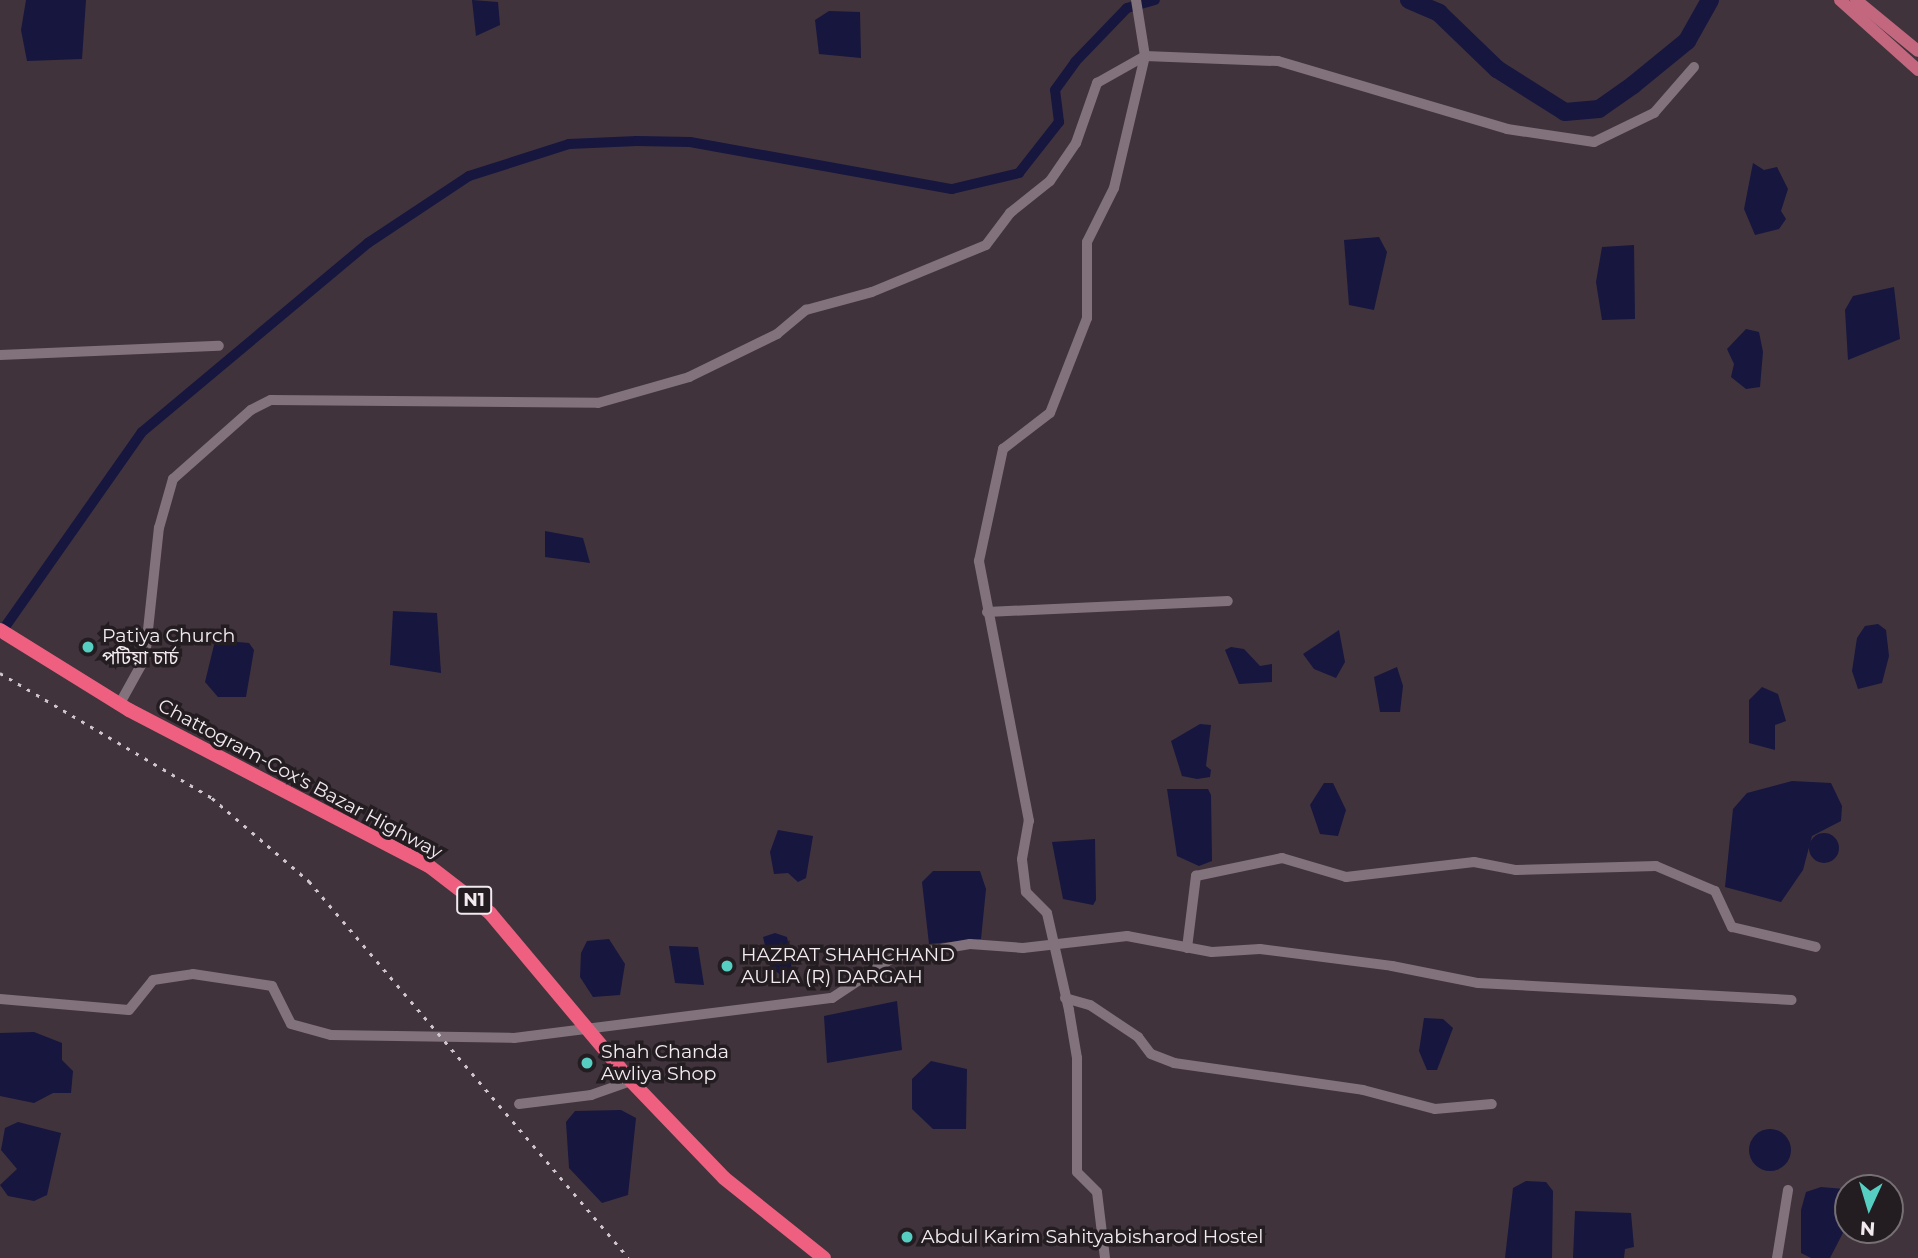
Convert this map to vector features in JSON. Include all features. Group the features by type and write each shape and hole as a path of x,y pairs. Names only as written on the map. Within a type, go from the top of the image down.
{"highway":[{"name":"Chattogram-Cox's Bazar Highway","path":"0,630 35,656 119,705 429,866 490,913 590,1027 631,1081 724,1178 824,1258"}],"main road":[{"path":"1840,0 1918,70"},
{"path":"1856,0 1918,51"}],"street":[{"path":"1105,1258 1097,1192 1077,1172 1077,1058 1065,998 1046,913 1026,892 1022,859 1029,821 986,612 979,561 1003,449 1050,413 1078,350 1087,318 1087,242 1114,188 1145,56 1136,0"},
{"path":"119,705 145,658 159,528 173,479 251,410 301,398 598,403 689,377 777,334 806,310 872,292 986,245 1010,213 1050,181 1076,143 1097,83 1145,56 1278,61 1507,129 1594,142 1654,113 1695,67"},
{"path":"0,355 219,346"},
{"path":"986,612 1228,601"},
{"path":"1187,947 1196,876 1282,858 1346,877 1474,862 1516,870 1656,866 1715,891 1732,927 1816,947"},
{"path":"0,999 129,1010 153,980 192,974 272,986 291,1024 331,1035 514,1038 832,998 894,957 970,944 1023,948 1051,940 1127,936 1187,947 1260,948 1478,983 1792,1000"},
{"path":"1065,998 1090,1004 1138,1037 1151,1054 1174,1063 1363,1090 1435,1109 1492,1104"},
{"path":"519,1104 591,1095 631,1081"},
{"path":"1777,1258 1788,1190"}],"shaded area":[{"path":"26,0 86,0 82,59 27,61 21,30"},
{"path":"472,0 498,2 500,25 476,36"},
{"path":"829,11 860,12 861,58 819,54 815,20"},
{"path":"1753,163 1764,170 1777,167 1788,189 1781,211 1786,219 1779,229 1755,235 1744,209"},
{"path":"1379,237 1387,252 1374,310 1349,305 1344,240"},
{"path":"1634,245 1635,319 1602,320 1596,282 1602,247"},
{"path":"1894,287 1900,339 1848,360 1845,310 1853,296"},
{"path":"1746,329 1759,332 1763,352 1760,387 1746,389 1731,377 1734,364 1727,349"},
{"path":"545,531 583,538 590,563 545,557"},
{"path":"393,611 437,613 441,673 390,665"},
{"path":"1878,624 1886,630 1889,656 1882,683 1858,689 1852,671 1857,638 1865,626"},
{"path":"1339,630 1345,662 1336,678 1314,669 1303,654"},
{"path":"226,641 249,643 254,650 246,697 218,697 205,682 214,645"},
{"path":"1231,647 1244,649 1260,666 1272,664 1272,682 1239,684 1225,650"},
{"path":"1397,667 1403,686 1400,712 1380,712 1374,677"},
{"path":"1762,687 1778,694 1786,721 1775,725 1775,750 1749,743 1749,700"},
{"path":"1200,724 1211,725 1206,766 1211,770 1210,777 1197,779 1182,776 1171,741"},
{"path":"1792,781 1831,783 1842,806 1841,821 1812,836 1803,870 1781,902 1725,887 1733,809 1747,793"},
{"path":"1324,783 1333,783 1346,810 1338,836 1320,834 1310,805"},
{"path":"1167,789 1208,789 1211,795 1212,861 1199,866 1177,856"},
{"path":"778,830 813,836 806,878 798,882 788,873 774,874 770,852"},
{"path":"1824,833 1830,834 1838,842 1838,854 1830,862 1824,863 1818,862 1810,854 1809,848 1810,842 1818,834"},
{"path":"1095,839 1096,900 1093,905 1063,899 1052,842"},
{"path":"933,871 980,871 986,889 981,939 929,944 922,882"},
{"path":"775,933 787,937 790,951 792,974 784,978 770,966 763,937"},
{"path":"609,939 625,964 620,995 593,997 580,977 581,953 587,941"},
{"path":"669,946 698,947 704,985 675,983"},
{"path":"897,1001 902,1050 827,1063 824,1016"},
{"path":"1424,1018 1443,1019 1453,1028 1437,1070 1427,1070 1419,1051"},
{"path":"34,1032 62,1043 62,1060 73,1071 71,1093 53,1093 34,1103 0,1096 0,1033"},
{"path":"931,1061 967,1069 966,1129 933,1129 912,1109 912,1079"},
{"path":"621,1110 636,1118 628,1195 602,1203 569,1168 566,1122 575,1111"},
{"path":"18,1122 61,1133 47,1195 34,1201 8,1196 0,1185 17,1169 1,1150 5,1128"},
{"path":"1770,1129 1785,1135 1791,1150 1785,1165 1770,1171 1755,1165 1749,1150 1755,1135"},
{"path":"1526,1181 1546,1182 1553,1191 1552,1258 1505,1258 1513,1188"},
{"path":"1821,1187 1834,1188 1834,1244 1837,1244 1830,1258 1811,1258 1801,1253 1801,1210 1806,1192"},
{"path":"1575,1211 1631,1213 1634,1247 1625,1249 1624,1258 1573,1258"}],"waterway":[{"path":"0,634 142,432 368,243 469,176 569,144 637,141 690,142 952,189 1019,173 1059,122 1055,90 1075,62 1127,8 1155,0"},
{"path":"1409,0 1439,13 1497,69 1565,112 1599,109 1633,85 1687,41 1710,0"}],"railway":[{"path":"0,673 212,798 309,881 629,1258"}],"place":[{"name":"Patiya Church পটিয়া চার্চ","path":"88,647"},
{"name":"HAZRAT SHAHCHAND AULIA (R) DARGAH","path":"727,966"},
{"name":"Shah Chanda Awliya Shop","path":"587,1063"},
{"name":"Abdul Karim Sahityabisharod Hostel","path":"907,1237"}]}
